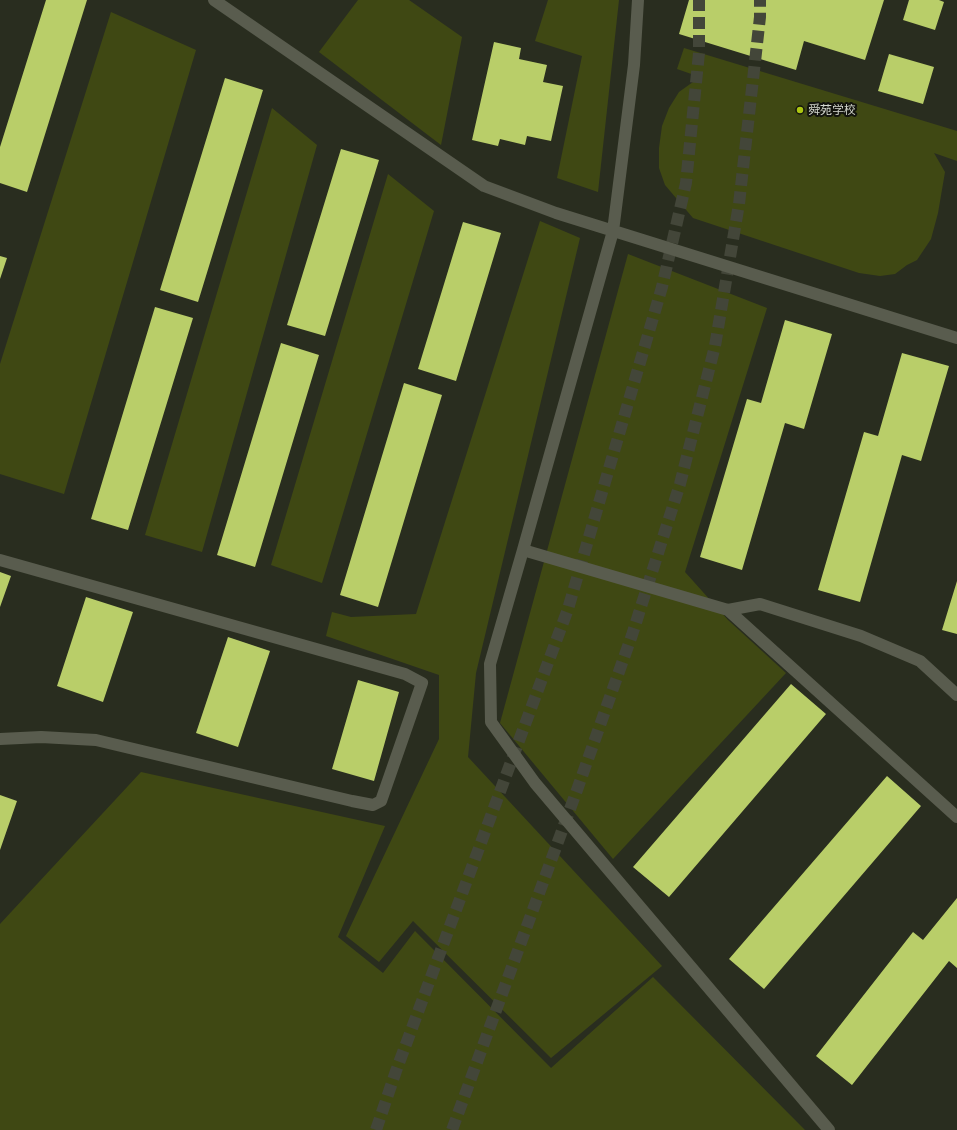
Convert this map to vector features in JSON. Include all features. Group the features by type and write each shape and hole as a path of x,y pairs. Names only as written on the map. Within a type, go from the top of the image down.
{"street":[{"path":"214,0 484,186 556,213 957,338"},
{"path":"638,0 634,65 613,231 490,664 491,722 535,784 830,1130"},
{"path":"523,550 728,610 957,817"},
{"path":"0,560 405,674 422,683 381,801 373,804 352,801 96,740 41,737 0,739"},
{"path":"728,610 760,604 861,636 920,661 957,695"}],"green space":[{"path":"358,0 409,0 462,37 441,145 319,52"},
{"path":"548,0 619,0 598,192 557,178 582,56 535,41"},
{"path":"111,12 196,50 64,494 0,474 0,364"},
{"path":"684,48 957,131 957,161 934,153 945,172 938,213 931,239 917,260 895,274 880,276 859,273 693,218 665,185 659,168 659,148 662,126 669,108 679,92 700,77 677,69"},
{"path":"272,108 317,145 202,552 145,535"},
{"path":"388,174 434,211 322,583 271,565"},
{"path":"540,221 580,238 476,673 468,757 662,966 551,1058 413,921 379,962 346,936 439,739 439,675 326,636 332,612 351,617 416,614"},
{"path":"628,254 767,308 685,572 728,620 786,673 613,859 500,723"},
{"path":"141,772 385,826 338,937 383,973 415,931 551,1068 653,977 805,1130 0,1130 0,924"}],"building":[{"path":"46,0 87,0 27,192 0,183 0,147"},
{"path":"689,0 884,0 865,60 804,41 796,70 679,34"},
{"path":"909,0 939,0 944,2 935,30 903,20"},
{"path":"494,42 521,48 519,59 547,65 543,82 563,86 551,141 527,136 525,145 500,139 498,146 472,140"},
{"path":"889,54 934,67 923,104 878,91"},
{"path":"225,78 263,90 198,302 160,290"},
{"path":"341,149 379,160 325,336 287,325"},
{"path":"463,222 501,233 456,381 418,369"},
{"path":"0,256 7,258 0,279"},
{"path":"155,307 193,318 128,530 91,519"},
{"path":"785,320 832,334 804,429 785,423 742,570 700,557 747,399 761,403"},
{"path":"281,343 319,355 255,567 217,555"},
{"path":"902,353 949,366 921,461 902,455 860,602 818,590 864,432 878,436"},
{"path":"404,383 442,395 378,607 340,595"},
{"path":"0,572 11,576 0,607"},
{"path":"957,581 957,634 942,630"},
{"path":"86,597 133,612 103,702 57,686"},
{"path":"228,637 270,651 238,747 196,733"},
{"path":"358,680 399,692 374,781 332,769"},
{"path":"791,684 826,714 669,897 633,867"},
{"path":"887,776 921,806 764,989 729,959"},
{"path":"0,795 17,801 0,850"},
{"path":"957,898 957,968 949,961 852,1085 816,1056 913,932 923,940"}],"tunnel":[{"path":"376,1130 396,1071 568,609 662,287 686,183 699,53 699,0"},
{"path":"452,1130 577,790 632,635 680,484 715,346 739,204 760,17 760,0"}],"place":[{"name":"舜苑学校","path":"800,110"}]}
